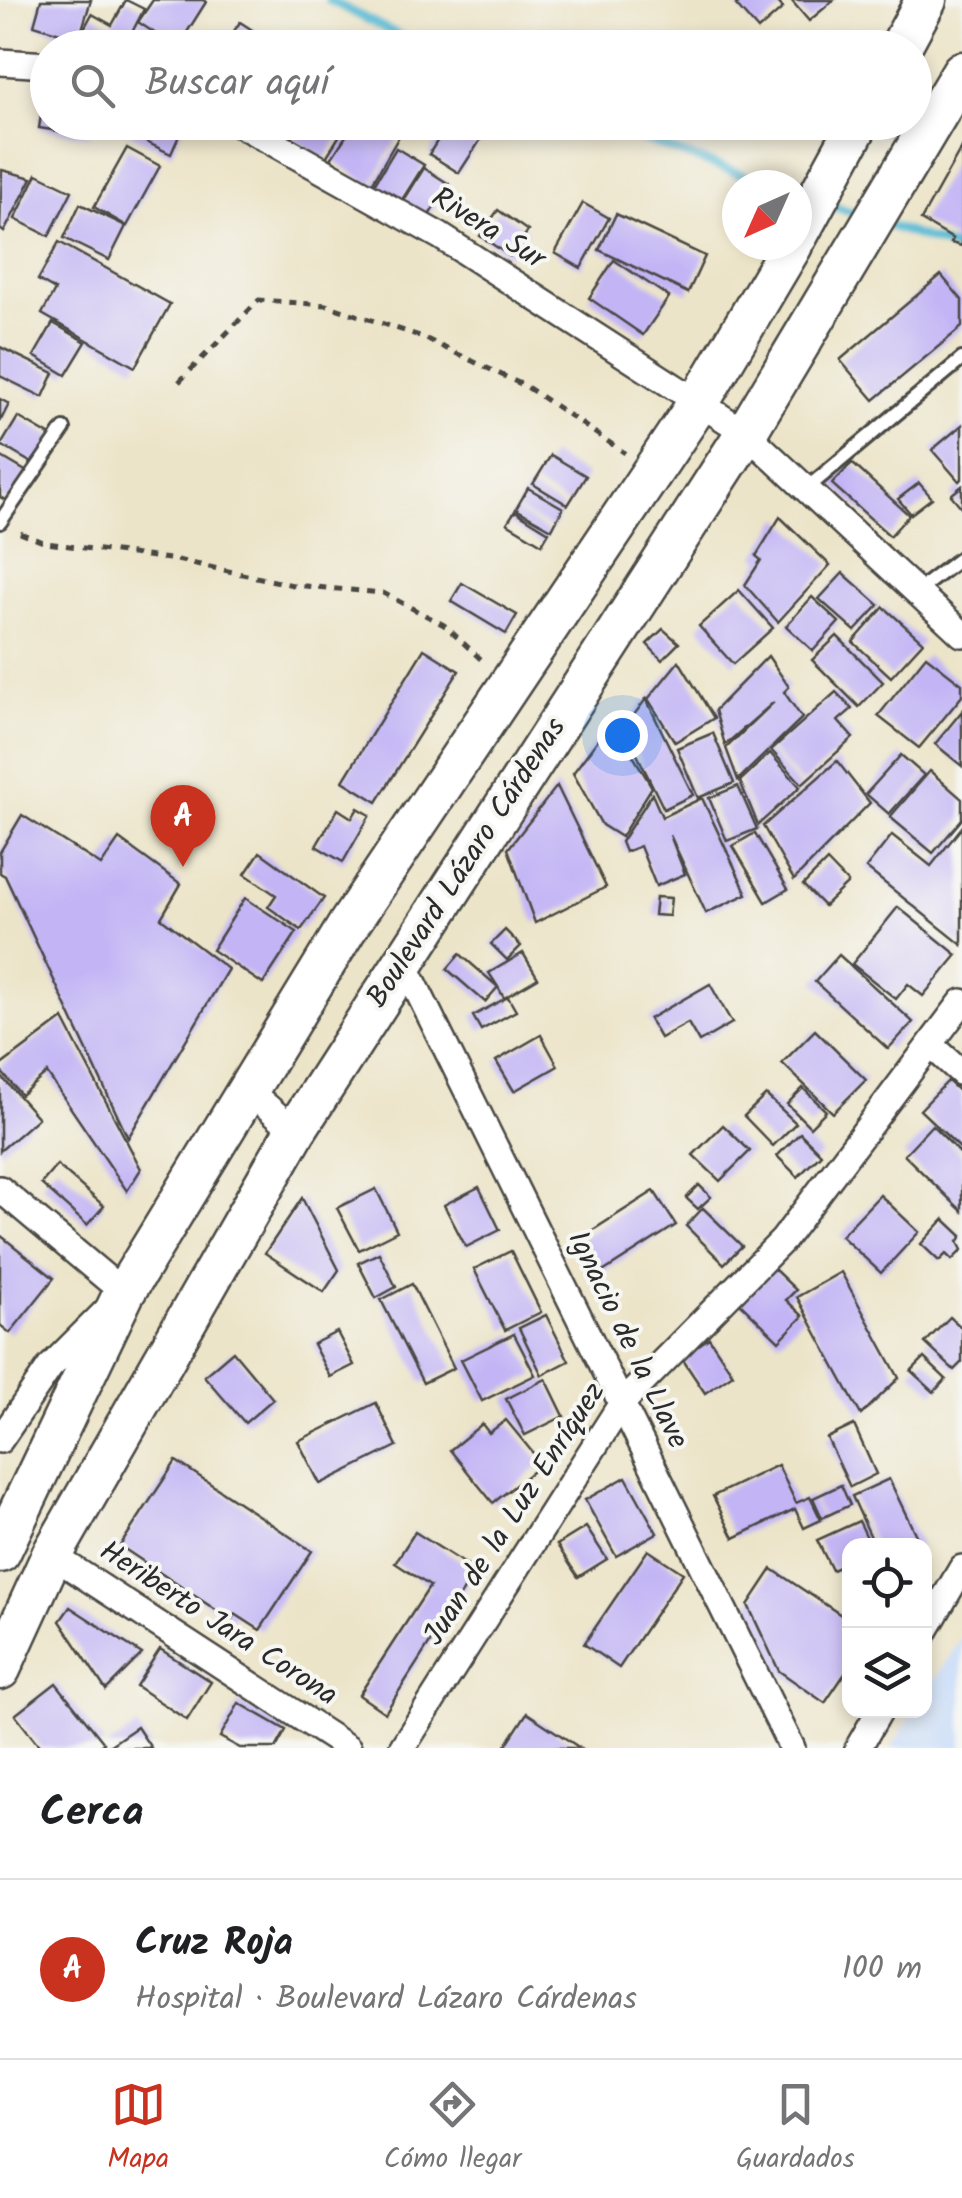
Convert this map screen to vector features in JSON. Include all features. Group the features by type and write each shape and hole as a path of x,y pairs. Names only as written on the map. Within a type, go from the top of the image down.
{"main road":[{"path":"910,30 926,0"},
{"name":"Boulevard Lázaro Cárdenas","path":"932,123 962,72"},
{"path":"812,209 849,140"},
{"name":"Boulevard Lázaro Cárdenas","path":"1,1661 52,1555 295,1131 746,433 922,140"},
{"name":"Boulevard Lázaro Cárdenas","path":"0,1552 124,1293 350,924 698,402 784,260"}],"street":[{"path":"0,62 30,63"},
{"name":"Rivera Sur","path":"268,140 440,236 746,433 962,634"},
{"name":"Ignacio de la Llave","path":"403,961 792,1748"},
{"name":"Juan de la Luz Enríquez","path":"402,1748 622,1403 782,1240 962,1002"},
{"path":"931,1045 962,1073"},
{"path":"248,1090 295,1131"},
{"path":"0,1190 124,1293 50,1367 0,1440"},
{"name":"Heriberto Jara Corona","path":"52,1555 348,1748"},
{"path":"927,1628 962,1568"},
{"path":"858,1748 875,1718"}],"lane":[{"path":"806,489 962,359"},
{"path":"0,522 64,429"},
{"path":"916,592 962,557"}],"path":[{"path":"180,382 259,300 326,305 420,336 528,386 652,472"},
{"path":"15,531 46,544 177,560 294,586 384,594 444,625 509,686"}],"shaded area":[{"path":"962,1636 962,1748 891,1748 910,1718 932,1718 932,1684"}],"building":[{"path":"41,0 91,0 82,30 50,30 34,25"},
{"path":"126,0 144,9 133,30 83,30 92,14 112,25"},
{"path":"153,0 206,2 188,30 150,30 138,22"},
{"path":"742,0 776,0 783,8 758,30 736,5"},
{"path":"791,0 834,0 809,21"},
{"path":"240,22 252,30 235,30"},
{"path":"142,140 177,140 171,154"},
{"path":"296,140 337,140 325,159"},
{"path":"343,140 397,140 371,185 331,159"},
{"path":"438,140 480,140 459,173 429,154"},
{"path":"962,147 962,246 951,243 953,239 921,220"},
{"path":"127,148 160,166 127,226 94,207"},
{"path":"396,148 424,165 400,203 373,186"},
{"path":"424,168 449,184 426,220 401,205"},
{"path":"2,170 32,178 4,232 0,229"},
{"path":"37,174 72,191 49,236 15,219"},
{"path":"583,203 609,218 581,268 555,253"},
{"path":"80,204 126,226 109,260 64,238"},
{"path":"498,210 528,231 510,256 480,236"},
{"path":"616,214 705,256 688,293 599,250"},
{"path":"59,242 170,304 135,367 42,314 55,290 38,280"},
{"path":"614,260 669,297 643,335 589,298"},
{"path":"941,275 962,300 962,327 874,400 840,360"},
{"path":"53,323 86,342 66,375 34,356"},
{"path":"0,347 54,373 43,397 0,376"},
{"path":"0,399 9,404 0,422"},
{"path":"18,417 54,438 37,466 1,445"},
{"path":"962,425 962,479 959,481 932,450"},
{"path":"551,455 586,476 568,505 533,484"},
{"path":"0,456 27,472 9,502 0,497"},
{"path":"852,463 909,515 890,536 832,484"},
{"path":"919,483 932,498 911,514 898,499"},
{"path":"962,486 962,508 951,495"},
{"path":"528,488 563,508 552,529 516,509"},
{"path":"515,511 549,532 542,544 507,523"},
{"path":"780,517 830,565 778,622 745,585 761,560 756,556"},
{"path":"843,573 879,605 855,631 819,599"},
{"path":"462,583 517,615 506,634 451,601"},
{"path":"739,590 773,628 733,664 699,626"},
{"path":"812,597 839,622 813,651 786,626"},
{"path":"884,607 923,642 891,677 853,642"},
{"path":"663,629 679,643 662,660 647,644"},
{"path":"837,636 883,682 859,707 812,660"},
{"path":"424,649 459,671 377,802 343,781"},
{"path":"768,656 789,687 784,692 802,718 738,780 726,748 774,702 725,745 715,710"},
{"path":"926,656 962,684 962,696 919,748 878,716"},
{"path":"679,661 714,718 675,742 648,699"},
{"path":"836,692 852,709 838,721 853,738 802,784 771,750"},
{"path":"646,699 693,795 664,809 624,728"},
{"path":"962,711 962,766 935,744"},
{"path":"612,721 652,787 621,837 602,825 573,773"},
{"path":"713,733 734,783 698,798 677,748"},
{"path":"770,753 800,787 758,825 740,781"},
{"path":"901,755 924,775 889,814 866,794"},
{"path":"837,761 870,803 794,880 763,826"},
{"path":"930,771 962,799 962,819 933,853 890,817"},
{"path":"557,786 606,887 535,923 508,849"},
{"path":"738,786 757,829 727,841 709,798"},
{"path":"652,794 662,817 702,798 747,894 706,913 670,835 685,874 656,886 640,846 625,852 621,842"},
{"path":"358,808 370,815 343,862 316,846 338,809 352,818"},
{"path":"22,815 101,865 119,839 181,884 161,918 228,969 128,1138 5,876 0,873 0,852"},
{"path":"962,827 962,945 866,868 892,835 931,866"},
{"path":"755,833 788,889 766,902 733,846"},
{"path":"260,852 324,898 301,930 268,907 276,895 245,874"},
{"path":"827,861 848,883 824,906 803,885"},
{"path":"656,897 671,898 669,916 654,915"},
{"path":"245,898 297,932 263,984 212,950"},
{"path":"898,907 957,955 923,996 908,984 896,999 852,964"},
{"path":"505,930 521,946 507,960 491,944"},
{"path":"523,953 538,978 504,998 489,973"},
{"path":"460,954 498,987 485,1002 447,969"},
{"path":"839,955 913,1022 888,1049 815,982"},
{"path":"710,984 732,1023 699,1042 688,1023 660,1038 649,1019"},
{"path":"508,997 516,1011 481,1030 473,1016"},
{"path":"63,1019 141,1169 127,1191 47,1073 21,1095 0,1070 0,1066"},
{"path":"815,1030 866,1080 833,1113 782,1063"},
{"path":"541,1035 558,1066 514,1091 496,1061"},
{"path":"0,1075 38,1118 0,1151"},
{"path":"948,1081 962,1094 962,1150 920,1110"},
{"path":"803,1088 826,1111 810,1127 787,1104"},
{"path":"766,1095 796,1123 773,1146 744,1116"},
{"path":"723,1125 750,1151 720,1181 693,1155"},
{"path":"932,1125 962,1155 962,1211 904,1155"},
{"path":"800,1133 821,1154 798,1177 777,1156"},
{"path":"57,1165 104,1206 87,1225 41,1184"},
{"path":"699,1185 711,1197 698,1209 686,1198"},
{"path":"479,1187 500,1230 466,1247 444,1205"},
{"path":"376,1189 397,1231 359,1250 337,1208"},
{"path":"654,1191 676,1225 601,1273 579,1239"},
{"path":"880,1195 919,1232 881,1273 841,1236"},
{"path":"302,1198 339,1270 324,1292 265,1253"},
{"path":"703,1208 742,1246 724,1264 686,1226"},
{"path":"944,1219 962,1236 958,1242 962,1250 952,1260 946,1254 939,1261 921,1244"},
{"path":"0,1235 54,1278 10,1333 0,1325"},
{"path":"511,1251 541,1312 505,1330 474,1269"},
{"path":"379,1253 396,1287 376,1298 358,1263"},
{"path":"773,1268 796,1290 786,1300 803,1316 779,1341 740,1303"},
{"path":"841,1272 899,1378 861,1415 797,1297"},
{"path":"412,1284 454,1368 423,1383 381,1300"},
{"path":"546,1315 569,1361 542,1375 519,1328"},
{"path":"950,1317 962,1328 962,1362 954,1370 925,1343"},
{"path":"337,1332 354,1365 330,1377 313,1344"},
{"path":"514,1334 535,1375 482,1401 461,1360"},
{"path":"709,1338 733,1374 705,1393 681,1357"},
{"path":"233,1351 273,1399 245,1423 204,1376"},
{"path":"924,1358 946,1379 934,1392 911,1371"},
{"path":"546,1379 564,1416 525,1435 506,1399"},
{"path":"376,1403 397,1446 320,1484 298,1441"},
{"path":"506,1420 542,1464 493,1503 450,1450 482,1424 489,1433"},
{"path":"854,1425 876,1474 850,1487 827,1438"},
{"path":"176,1461 312,1551 260,1630 235,1614 231,1620 120,1546"},
{"path":"778,1465 796,1503 810,1497 821,1520 804,1528 795,1509 734,1538 713,1496"},
{"path":"626,1477 657,1533 616,1556 585,1500"},
{"path":"889,1479 917,1538 871,1538 852,1496"},
{"path":"841,1485 850,1505 822,1518 813,1498"},
{"path":"859,1521 867,1538 842,1538 842,1566 832,1570 817,1540"},
{"path":"586,1527 607,1559 578,1577 557,1545"},
{"path":"415,1532 476,1571 385,1713 359,1695 430,1586 395,1563"},
{"path":"648,1550 683,1573 619,1668 584,1644"},
{"path":"772,1569 842,1616 842,1678 825,1703 779,1671 748,1605"},
{"path":"70,1607 142,1654 106,1690 60,1621"},
{"path":"160,1649 211,1682 187,1720 136,1686"},
{"path":"56,1683 104,1743 97,1748 41,1748 15,1715"},
{"path":"239,1703 286,1730 276,1748 240,1748 220,1737"},
{"path":"527,1713 580,1748 504,1748"},
{"path":"137,1727 151,1748 106,1748"}],"waterway":[{"path":"329,0 388,30"},
{"path":"644,140 729,170"},
{"path":"828,204 865,217"},
{"path":"884,224 962,251"}],"place":[{"name":"Cruz Roja","path":"183,867"}]}
